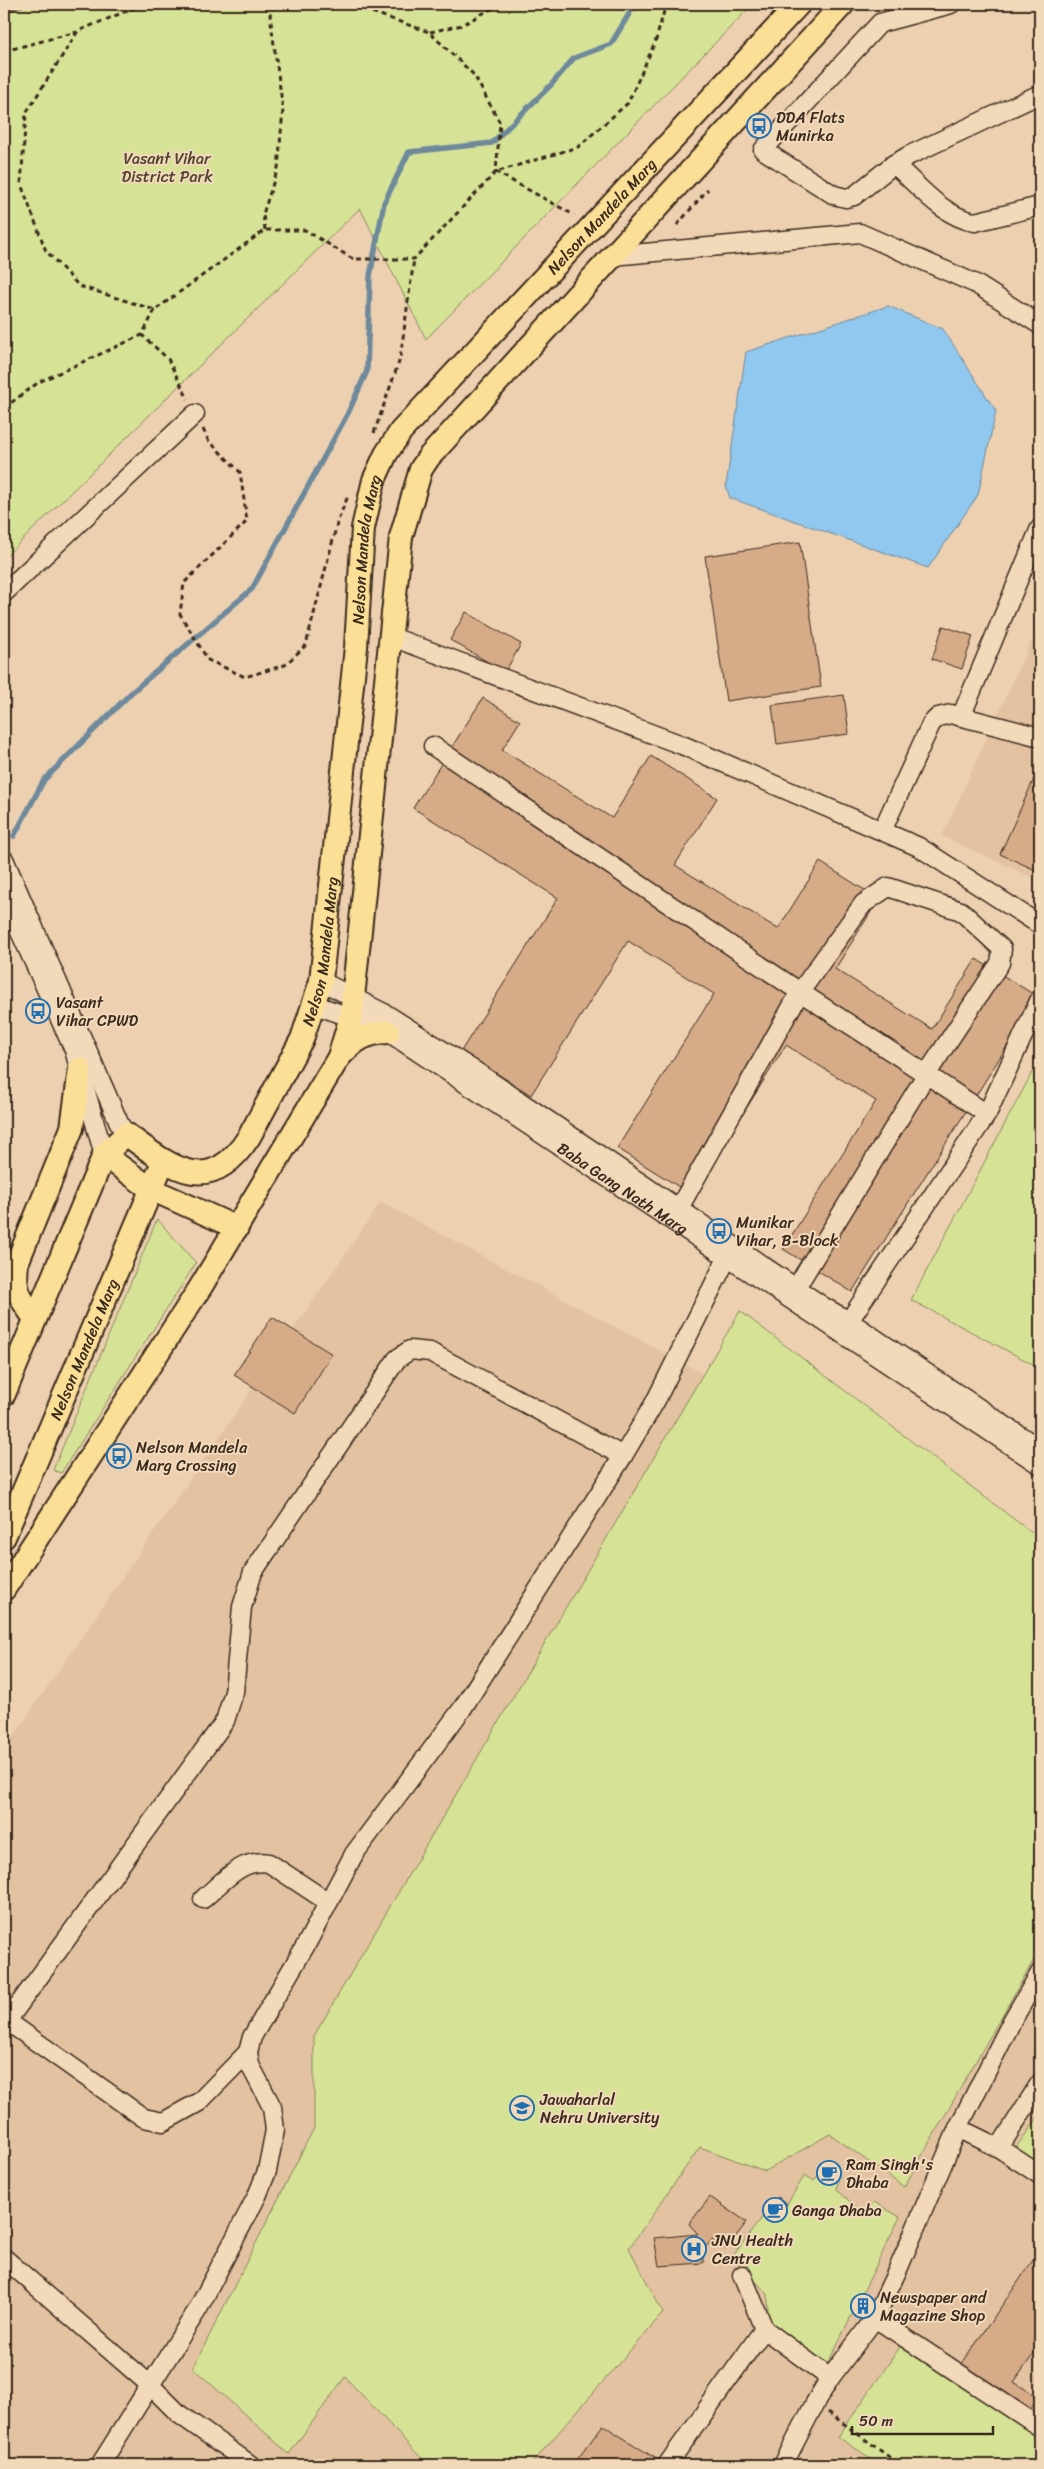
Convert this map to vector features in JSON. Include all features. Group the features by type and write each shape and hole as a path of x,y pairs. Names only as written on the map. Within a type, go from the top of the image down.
{"main road":[{"name":"Nelson Mandela Marg","path":"123,1130 163,1162 194,1173 208,1173 226,1163 242,1149 280,1084 302,1039 321,981 356,647 363,528 374,480 386,454 401,431 800,4"},
{"name":"Nelson Mandela Marg","path":"339,1057 352,1007 401,536 421,469 429,457 843,4"},
{"path":"4,1589 237,1228 339,1057 353,1042 364,1036 388,1032"},
{"path":"35,1319 20,1298 15,1286 17,1264 72,1128 82,1077"},
{"path":"4,1394 104,1155 123,1130"},
{"path":"104,1155 151,1189 237,1228"},
{"name":"Nelson Mandela Marg","path":"4,1537 163,1162"}],"street":[{"path":"951,4 880,23 763,150 834,195 842,198 854,196 894,164 1040,94"},
{"path":"894,164 944,208 969,221 975,222 1040,206"},
{"path":"612,256 860,234 976,284 1040,325"},
{"path":"4,593 195,414"},
{"path":"961,717 1034,559 1040,528"},
{"path":"392,637 682,745 919,847 1040,925"},
{"path":"882,831 932,724 944,715 961,717 1040,737"},
{"path":"433,746 800,992 987,1114"},
{"path":"4,859 123,1130"},
{"path":"678,1208 800,992 863,904 888,887 961,912 1002,949 1000,963 926,1075 802,1278"},
{"path":"4,897 82,1077 104,1155"},
{"path":"321,981 352,1007"},
{"path":"847,1328 987,1114 1040,998"},
{"path":"314,1005 352,1007"},
{"name":"Baba Gang Nath Marg","path":"352,1007 377,1026 816,1318 847,1328 1040,1449"},
{"name":"Baba Gang Nath Marg","path":"352,1007 386,1014 467,1066 824,1307 847,1328 1040,1465"},
{"path":"100,2465 198,2308 268,2171 276,2130 272,2107 256,2080 250,2065 248,2052 252,2038 354,1854 462,1709 623,1456 655,1402 727,1258"},
{"path":"248,2052 199,2102 181,2114 163,2122 144,2118 6,2025 225,1721 234,1692 242,1607 253,1572 396,1358 410,1350 430,1352 623,1456"},
{"path":"203,1899 242,1866 250,1862 260,1862 268,1863 328,1902"},
{"path":"783,2465 830,2378 875,2318 958,2128 1012,2021 1040,1973"},
{"path":"999,2148 1040,2083"},
{"path":"958,2128 999,2148 1040,2175"},
{"path":"4,2258 149,2384 179,2414 251,2465"},
{"path":"742,2275 764,2329 830,2378"},
{"path":"875,2318 1040,2427"},
{"path":"667,2465 764,2329"}],"path":[{"path":"4,51 78,32 144,4"},
{"path":"265,230 263,214 278,168 283,110 270,15 274,4"},
{"path":"357,4 360,8 429,32 474,75 500,123 496,172"},
{"path":"429,32 462,24 500,4"},
{"path":"372,438 400,359 414,259 496,172 578,147 628,103 656,40 666,4"},
{"path":"78,32 26,113 21,184 46,251 79,286 155,310"},
{"path":"496,172 593,225"},
{"path":"677,225 708,189"},
{"path":"4,408 39,382 142,335 155,310 265,230 305,230 353,259 414,259"},
{"path":"142,335 168,359 208,440 240,472 247,521 184,583 180,614 208,660 245,677 285,665 306,645 338,520 349,492"},
{"path":"815,2403 900,2465"}],"shaded area":[{"path":"1040,622 1040,881 942,836"},
{"name":"Jawaharlal Nehru University","path":"381,1202 1040,1553 1040,2465 4,2465 4,1750"}],"green space":[{"name":"Vasant Vihar District Park","path":"31,4 753,4 426,339 360,208 4,558 4,13"},
{"path":"1033,1071 1040,1074 1040,1368 911,1300"},
{"path":"157,1219 196,1263 61,1473 53,1470"},
{"path":"740,1311 1040,1539 1040,1949 904,2187 830,2134 765,2171 700,2147 629,2248 663,2313 530,2465 428,2465 345,2377 289,2454 193,2368 314,2128 314,2036"},
{"path":"1040,2115 1040,2177 1008,2158"},
{"path":"826,2164 839,2172 837,2190 864,2214 874,2202 900,2217 827,2365 768,2331 768,2294 732,2257 778,2197 787,2204 805,2175 814,2181"},
{"path":"900,2347 1040,2439 1040,2465 881,2465 838,2437"}],"water":[{"path":"888,306 943,329 996,411 978,495 928,568 730,498 726,486 746,352"}],"building":[{"path":"4,4 25,4 4,12"},
{"path":"800,542 821,687 726,701 705,556"},
{"path":"466,612 521,644 505,672 450,640"},
{"path":"943,626 973,636 962,669 932,659"},
{"path":"844,695 849,734 777,744 772,705"},
{"path":"483,698 520,721 502,750 612,818 651,756 717,798 675,865 778,929 820,862 879,899 835,969 932,1029 976,959 1038,997 852,1292 783,1249 876,1101 786,1045 692,1195 617,1148 714,994 628,941 531,1095 461,1051 558,898 413,808"},
{"path":"1034,779 1040,782 1040,872 1000,854"},
{"path":"272,1317 332,1354 295,1413 234,1375"},
{"name":"Ram Singh's Dhaba","path":"826,2164 839,2172 832,2183 819,2174"},
{"path":"710,2197 747,2222 726,2249 712,2240 703,2250 703,2263 659,2266 654,2238 698,2234 689,2224"},
{"name":"Ganga Dhaba","path":"778,2197 787,2204 773,2223 763,2215"},
{"path":"1040,2250 1040,2345 1014,2382 1039,2398 1029,2411 961,2365"},
{"name":"Newspaper and Magazine Shop","path":"857,2299 873,2308 870,2314 854,2305"},
{"path":"603,2425 658,2460 655,2465 573,2465"}],"waterway":[{"path":"14,836 44,780 131,693 252,589 348,413 367,371 370,276 384,203 409,152 492,143 551,85 574,58 611,44 635,4"}],"place":[{"name":"DDA Flats Munirka","path":"759,126"},
{"name":"Vasant Vihar CPWD","path":"38,1011"},
{"name":"Munikar Vihar, B-Block","path":"719,1231"},
{"name":"Nelson Mandela Marg Crossing","path":"119,1456"},
{"name":"Jawaharlal Nehru University","path":"522,2108"},
{"name":"Ram Singh's Dhaba","path":"829,2173"},
{"name":"Ganga Dhaba","path":"775,2210"},
{"name":"JNU Health Centre","path":"694,2249"},
{"name":"Newspaper and Magazine Shop","path":"863,2306"}]}
